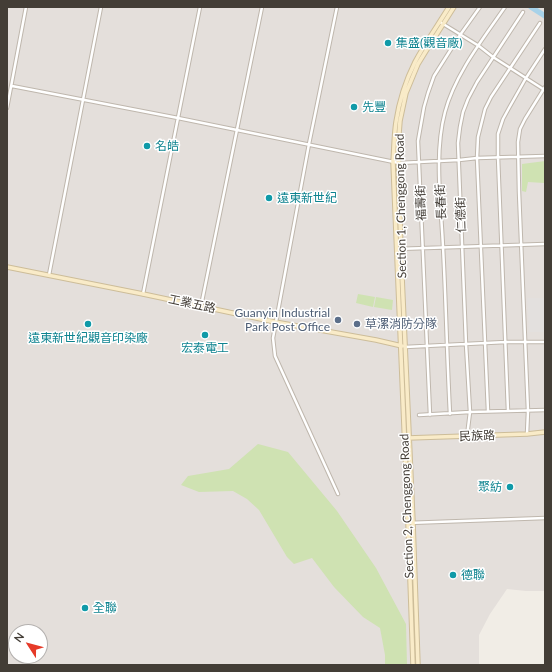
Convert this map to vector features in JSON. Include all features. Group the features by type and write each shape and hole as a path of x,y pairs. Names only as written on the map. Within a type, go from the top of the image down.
{"street":[{"path":"7,108 26,7"},
{"path":"49,276 101,7"},
{"path":"143,294 200,7"},
{"path":"201,306 262,7"},
{"path":"337,7 309,144 273,338 275,356 338,494"},
{"name":"Section 1, Chenggong Road","path":"399,249 398,146 399,131 406,93 418,64 449,7"},
{"name":"Section 1, Chenggong Road","path":"403,347 399,249 393,162 396,123 404,87 414,63 441,23 454,7"},
{"name":"福壽街","path":"430,415 418,141 420,124 434,76 480,7"},
{"name":"長春街","path":"450,414 444,248 439,161 440,140 445,111 454,86 505,7"},
{"name":"仁德街","path":"467,436 470,412 458,143 460,127 463,112 477,82 523,12"},
{"path":"441,23 545,89 525,119 520,129 518,142 526,342 528,410 527,434"},
{"path":"488,411 486,344 480,246 477,158 478,137 485,108 540,23"},
{"path":"508,411 498,134 508,108 545,49"},
{"path":"12,86 399,163 477,158 545,156"},
{"path":"399,249 545,244"},
{"name":"工業五路","path":"7,267 276,322 376,340 403,347"},
{"path":"403,347 506,342 545,342"},
{"name":"Section 2, Chenggong Road","path":"403,347 404,436 413,665"},
{"name":"Section 2, Chenggong Road","path":"403,347 413,522 418,665"},
{"path":"419,415 488,411 545,410"},
{"name":"民族路","path":"409,438 527,434 545,432"},
{"path":"404,436 409,438"},
{"path":"408,523 545,518"}],"shaded area":[{"path":"7,7 545,7 545,591 507,589 490,614 479,635 479,665 7,665"},
{"path":"527,298 545,298 545,332 529,332"}],"green space":[{"path":"545,161 545,189 544,183 528,182 526,192 522,191 522,164"},
{"path":"358,294 375,297 373,307 356,303"},
{"path":"376,297 393,300 392,310 374,307"},
{"path":"258,444 288,452 337,511 376,568 406,624 407,665 385,665 385,655 380,628 363,617 334,587 312,558 294,564 287,557 259,510 247,499 233,491 199,492 181,485 188,476 229,469"}],"waterway":[{"path":"531,7 545,16"}],"place":[{"name":"集盛(觀音廠)","path":"388,43"},
{"name":"先豐","path":"354,107"},
{"name":"名皓","path":"147,146"},
{"name":"遠東新世紀","path":"269,198"},
{"name":"Guanyin Industrial Park Post Office","path":"338,320"},
{"name":"遠東新世紀觀音印染廠","path":"88,324"},
{"name":"草漯消防分隊","path":"357,324"},
{"name":"宏泰電工","path":"205,335"},
{"name":"聚紡","path":"510,487"},
{"name":"德聯","path":"453,575"},
{"name":"全聯","path":"85,608"}]}
